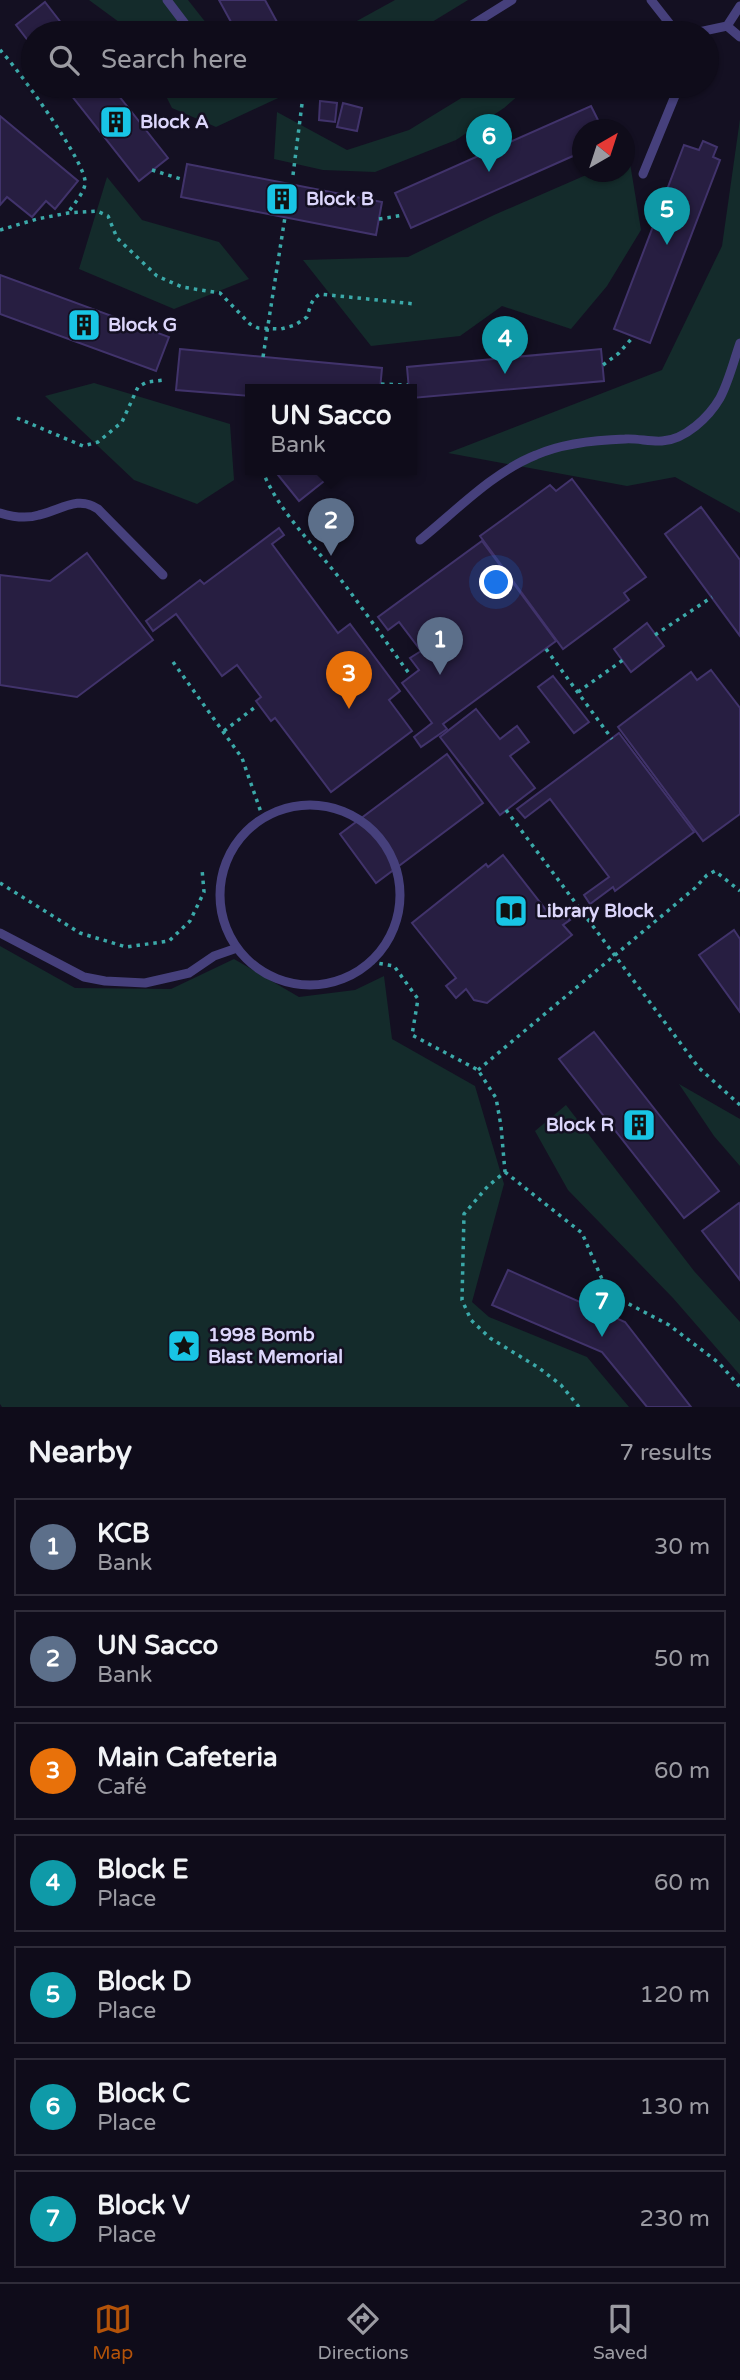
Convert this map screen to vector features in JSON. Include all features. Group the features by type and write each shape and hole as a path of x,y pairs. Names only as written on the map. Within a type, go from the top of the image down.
{"lane":[{"path":"167,0 183,21"},
{"path":"478,21 512,0"},
{"path":"652,0 667,21"},
{"path":"719,28 727,26 740,6"},
{"path":"727,26 740,37"},
{"path":"643,174 674,98"},
{"path":"420,540 495,479 535,455 559,447 597,440 664,441 681,436 703,420 720,398 740,342"},
{"path":"0,513 15,518 37,516 79,502 89,503 163,575"},
{"path":"316,805 342,811 366,824 385,845 396,868 400,893 397,918 387,942 371,962 350,975 326,983 301,984 277,978 255,966 237,948 227,930 219,890 226,861 240,836 263,818 288,807 316,805"},
{"path":"0,933 84,977 105,981 145,983 189,973 214,956 237,948"}],"path":[{"path":"0,50 21,78"},
{"path":"36,98 58,128 84,172 86,185 68,213"},
{"path":"293,175 303,98"},
{"path":"152,170 184,180"},
{"path":"0,230 37,219 97,211 108,216 117,238 157,276 182,287 220,293 250,324 258,328 281,329 295,325 307,317 311,304 320,294 415,304"},
{"path":"379,219 404,215"},
{"path":"263,357 285,217"},
{"path":"603,365 619,353 633,337"},
{"path":"17,418 83,446 98,442 122,422 138,387 146,382 164,380"},
{"path":"264,475 269,488 289,517 340,579 411,676"},
{"path":"656,635 712,597"},
{"path":"546,649 612,739"},
{"path":"578,692 623,660"},
{"path":"173,662 242,758 263,818"},
{"path":"224,731 254,708"},
{"path":"506,810 699,1068 740,1105"},
{"path":"0,883 79,933 126,947 169,941 190,921 204,892 202,869"},
{"path":"478,1070 707,875 715,871 740,891"},
{"path":"371,962 394,966 418,999 412,1035 478,1070 496,1098 505,1172 582,1233 608,1293 668,1325 719,1363 740,1387"},
{"path":"505,1172 488,1186 464,1214 461,1300 471,1321 490,1338 561,1385 579,1407"}],"green space":[{"path":"89,0 188,0 205,21 118,21"},
{"path":"395,0 468,0 434,21 357,21"},
{"path":"167,98 278,98 216,127 172,108"},
{"path":"461,98 515,98 456,140 375,172 323,170 274,159 277,112 347,150 409,130"},
{"path":"740,119 740,513 675,477 627,486 448,453 662,370 722,246"},
{"path":"107,177 142,220 219,242 249,279 174,309 79,269"},
{"path":"572,181 633,182 641,230 607,286 571,329 502,306 460,336 371,346 303,260 408,257"},
{"path":"94,383 230,424 234,480 197,504 134,480 45,396"},
{"path":"0,946 75,988 171,989 234,959 299,997 355,990 384,976 392,1039 475,1086 504,1184 472,1302 489,1317 587,1357 629,1407 2,1407"},
{"path":"679,1084 740,1119 740,1166 714,1136"},
{"path":"566,1105 694,1271 740,1322 740,1375 673,1298 568,1190 535,1131"}],"building":[{"path":"219,0 265,0 276,21 230,21"},
{"path":"45,2 60,21 21,21"},
{"name":"Block A","path":"73,98 120,98 168,158 139,181"},
{"path":"320,101 337,103 335,122 319,120"},
{"path":"343,103 362,108 357,131 337,127"},
{"path":"591,106 598,119 572,119 572,156 411,228 395,193"},
{"path":"0,116 78,181 55,209 46,201 32,217 7,197 0,205"},
{"path":"703,141 717,147 713,157 720,160 650,343 614,329 684,145 699,150"},
{"name":"Block B","path":"187,164 382,202 376,235 181,197"},
{"name":"Block G","path":"0,275 169,337 156,371 0,314"},
{"path":"180,349 382,368 381,384 245,384 245,396 176,390"},
{"path":"601,349 604,381 417,398 417,384 408,384 407,367"},
{"path":"278,475 332,475 299,501"},
{"path":"572,479 646,577 624,593 629,600 563,649 480,536 550,485 556,491"},
{"path":"701,507 740,560 740,636 665,534"},
{"path":"279,528 284,535 272,544 338,633 350,624 400,691 389,700 412,731 331,792 275,718 271,721 256,701 261,697 237,665 222,676 176,614 153,631 146,621 200,580 204,584"},
{"path":"482,541 556,641 443,724 447,729 421,747 414,737 432,723 402,683 419,670 410,658 421,651 399,622 388,630 378,617"},
{"path":"87,553 153,640 77,697 0,685 0,575 50,581"},
{"path":"647,623 664,646 631,672 614,649"},
{"path":"711,670 740,708 740,814 703,841 618,727 691,672 697,680"},
{"path":"553,676 589,722 574,733 538,687"},
{"path":"476,709 500,739 517,726 529,742 510,756 535,788 500,815 440,737"},
{"path":"619,733 694,832 615,891 613,887 590,904 584,895 609,877 550,799 525,818 517,809"},
{"path":"447,754 483,803 376,883 340,834"},
{"path":"503,855 550,915 559,907 570,920 563,925 572,935 487,1003 474,1000 466,989 456,998 446,986 456,978 412,923 486,864 488,867"},
{"path":"734,930 740,939 740,1012 699,955"},
{"name":"Block R","path":"594,1032 719,1191 684,1218 559,1059"},
{"path":"739,1203 740,1205 740,1280 702,1231"},
{"path":"508,1270 625,1322 691,1407 647,1407 602,1352 492,1305"}],"place":[{"name":"Block A","path":"116,122"},
{"name":"Block C","path":"489,172"},
{"name":"Block B","path":"282,199"},
{"name":"Block D","path":"667,245"},
{"name":"Block G","path":"84,325"},
{"name":"Block E","path":"505,374"},
{"name":"UN Sacco","path":"331,556"},
{"name":"KCB","path":"440,675"},
{"name":"Main Cafeteria","path":"349,709"},
{"name":"Library Block","path":"511,911"},
{"name":"Block R","path":"639,1125"},
{"name":"Block V","path":"602,1337"},
{"name":"1998 Bomb Blast Memorial","path":"184,1346"}]}
